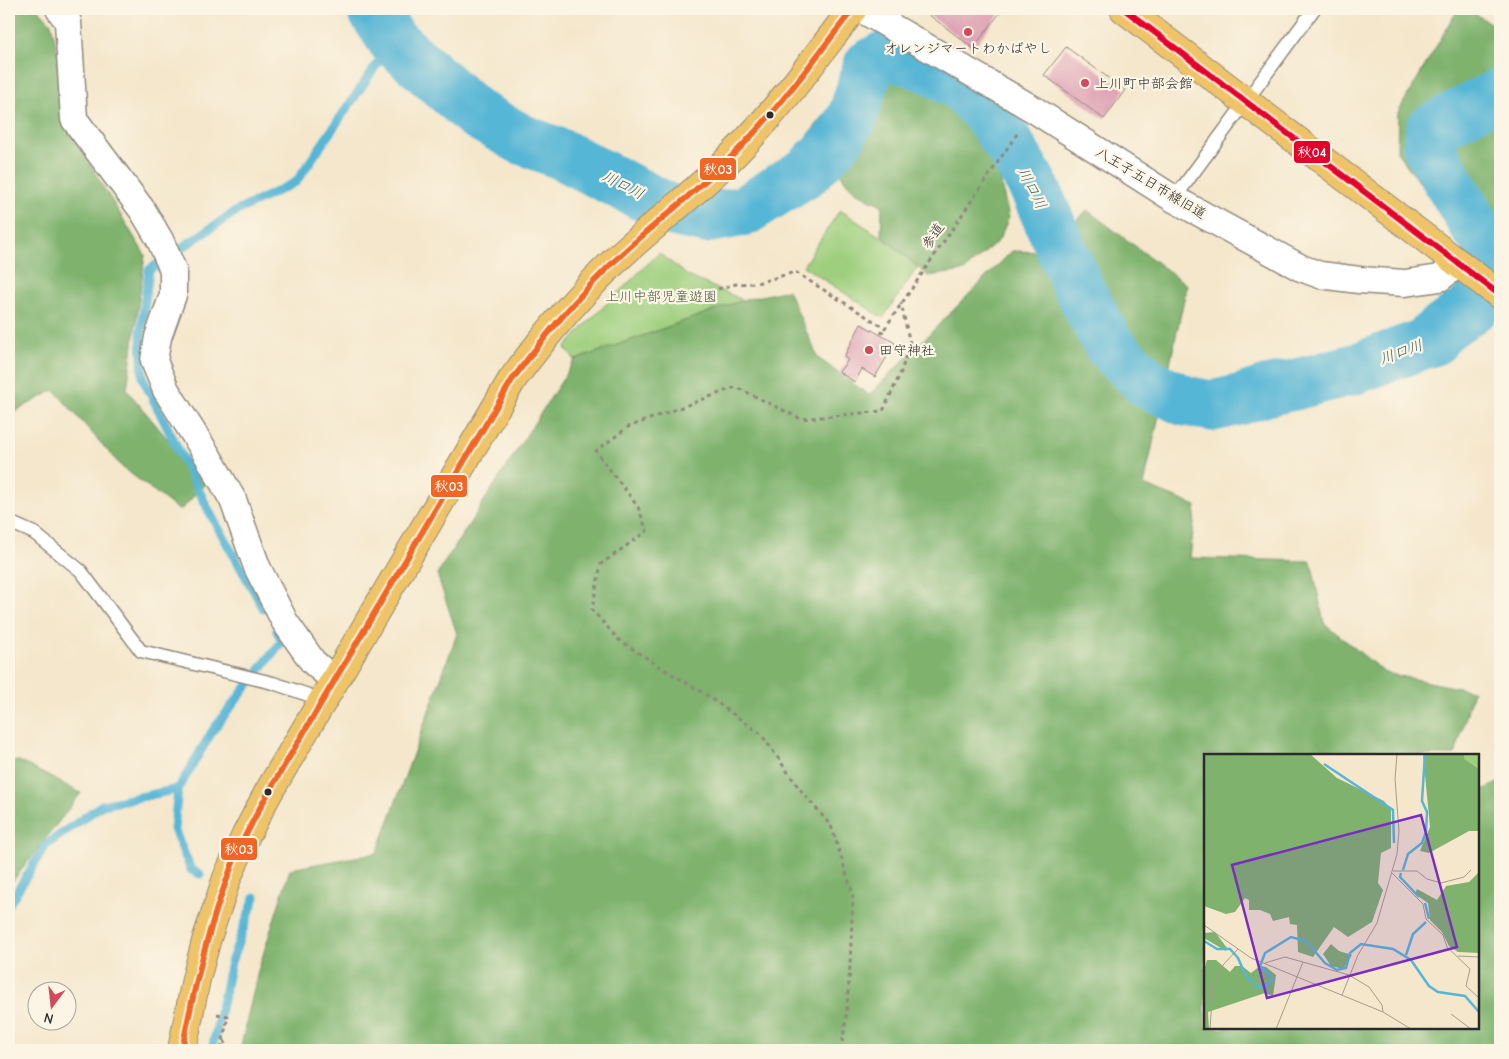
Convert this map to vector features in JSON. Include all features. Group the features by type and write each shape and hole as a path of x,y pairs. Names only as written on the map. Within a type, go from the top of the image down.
{"main road":[{"path":"182,1050 196,979 211,924 227,878 258,811 512,380 567,309 603,272 737,152 787,95 853,9"},
{"path":"1124,9 1500,295"}],"street":[{"path":"59,9 68,22 74,119 143,211 160,240 173,270 173,295 158,337 154,361 166,390 233,500 257,567 285,622 313,662 329,690"},
{"name":"八王子五日市線旧道","path":"861,9 1033,109 1174,199 1301,268 1320,275 1405,283 1440,278 1465,269"}],"lane":[{"path":"1174,199 1314,9"},
{"path":"9,522 34,533 81,571 141,651 273,683 329,690"}],"path":[{"name":"参道","path":"881,334 1016,134"},
{"path":"718,289 736,284 757,283 795,272 885,328"},
{"path":"841,1050 846,1020 853,894 831,826 799,788 761,734 702,692 619,640 592,610 601,564 647,532 638,508 596,451 628,427 736,387 801,419 883,411 901,372 910,344 901,304"},
{"path":"222,1050 228,1016"},
{"path":"223,1040 228,1050"}],"green space":[{"path":"9,9 38,9 51,23 78,145 145,255 127,390 205,484 180,511 122,467 54,390 18,410 9,419"},
{"path":"1458,9 1467,9 1500,29 1500,254 1498,255 1455,230 1397,152 1398,112"},
{"path":"890,70 927,80 968,112 993,150 1009,217 999,240 964,271 928,276 881,235 882,205 851,187 838,169 795,152 837,99 865,96"},
{"path":"840,210 920,263 883,318 803,266"},
{"path":"1087,210 1187,285 1144,485 1196,506 1190,558 1311,561 1324,623 1385,673 1473,691 1455,754 1204,754 1204,1029 1479,1029 1479,790 1500,782 1500,1050 240,1050 258,971 290,869 377,853 457,634 437,574 575,360 743,300 788,290 818,358 869,395 1012,251 1047,252"},
{"name":"上川中部児童遊園","path":"659,253 688,276 743,300 575,360 565,348 588,322"},
{"path":"19,761 81,793 9,886 9,762"}],"building":[{"name":"オレンジマートわかばやし","path":"933,9 1003,9 973,48 929,15"},
{"name":"上川町中部会館","path":"1066,47 1125,90 1104,119 1044,75"},
{"name":"田守神社","path":"861,324 895,343 875,377 862,369 855,382 839,372 848,360 844,357"}],"waterway":[{"name":"川口川","path":"372,9 393,41 476,114 521,139 563,155 673,211 706,218 744,211 808,171 838,140 853,116 869,65 883,57 902,58 932,69 962,87 986,112 1010,146 1035,189 1077,285 1109,345 1146,382 1185,401 1212,406 1355,369 1434,340 1433,335 1475,306 1498,255 1477,229 1428,147 1431,129 1500,93"},
{"path":"264,609 211,515 143,379 141,332 149,270 235,212 296,182 393,41"},
{"path":"9,904 46,845 102,805 178,789 213,730 282,641 277,631"},
{"path":"178,789 174,829 191,870 200,874"},
{"path":"212,1050 231,962 255,897"}],"transit line":[{"name":"秋03","path":"182,1050 206,942 219,900 246,835 268,793 512,380 550,330 592,283 721,166 767,119 853,9"},
{"name":"秋04","path":"1124,9 1500,295"}],"place":[{"name":"オレンジマートわかばやし","path":"968,32"},
{"name":"上川町中部会館","path":"1085,83"},
{"name":"田守神社","path":"869,350"}]}
